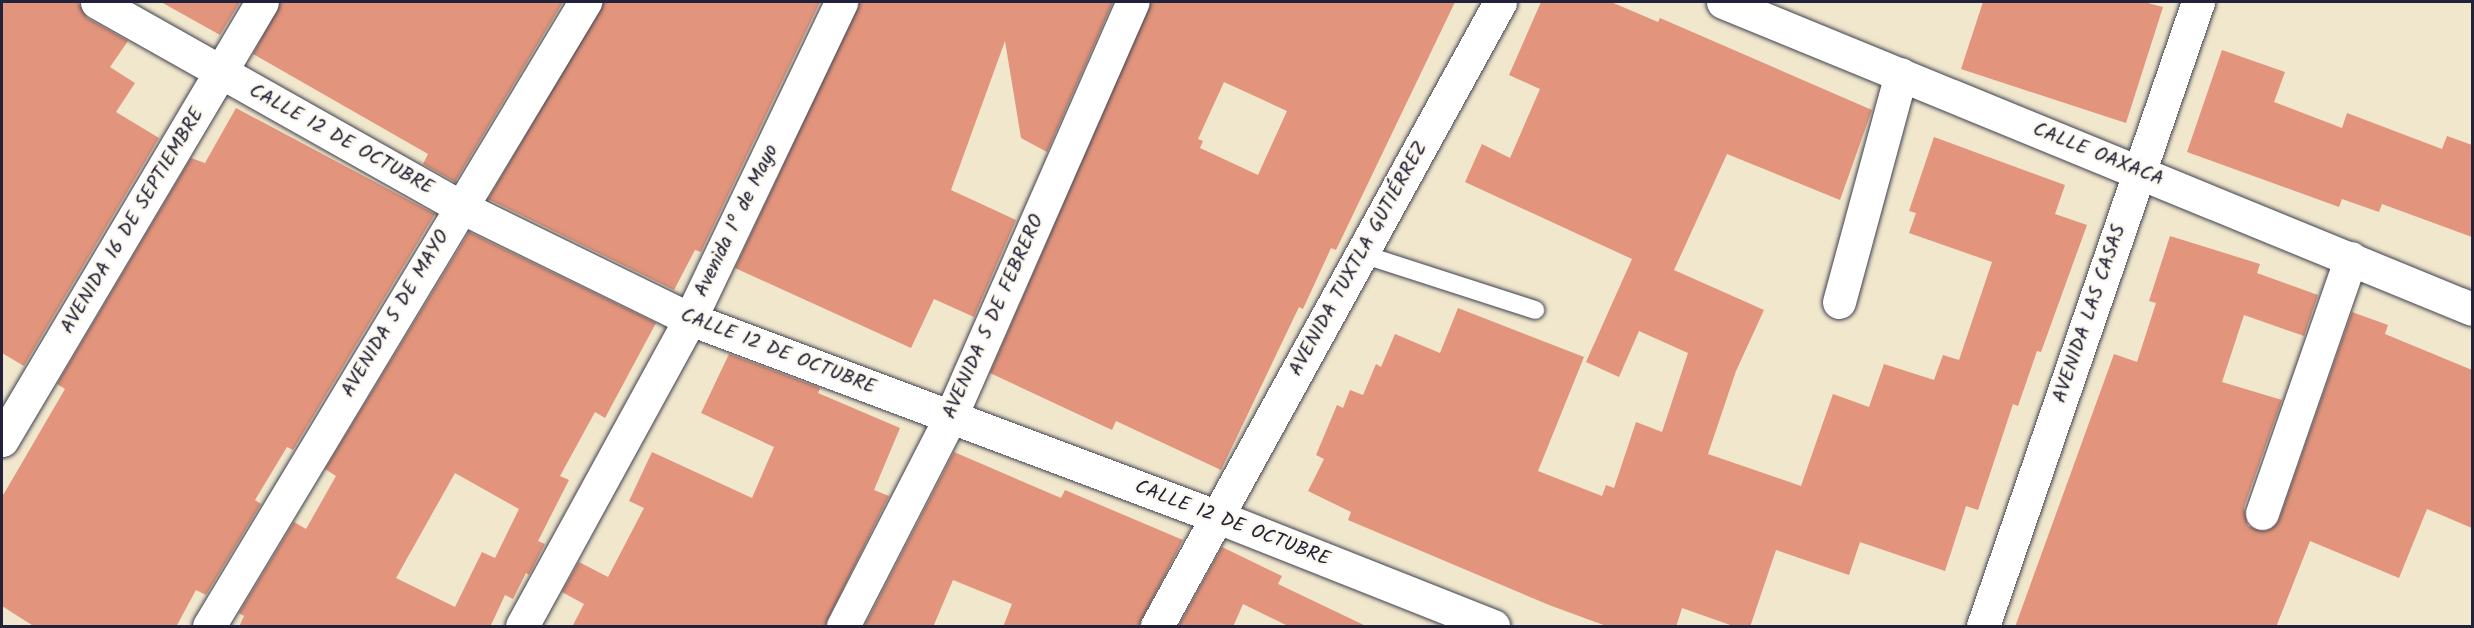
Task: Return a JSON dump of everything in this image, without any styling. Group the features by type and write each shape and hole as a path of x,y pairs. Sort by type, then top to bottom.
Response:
{"street":[{"name":"CALLE 12 DE OCTUBRE","path":"97,2 461,207 690,319 1218,517 1473,623"},
{"name":"AVENIDA 16 DE SEPTIEMBRE","path":"2,440 262,2"},
{"name":"AVENIDA 5 DE MAYO","path":"209,627 461,207 525,108 585,2"},
{"name":"Avenida 1º de Mayo","path":"522,627 690,319 841,2"},
{"name":"AVENIDA 5 DE FEBRERO","path":"843,627 950,418 1133,2"},
{"name":"AVENIDA TUXTLA GUTIÉRREZ","path":"1157,627 1500,2"},
{"name":"CALLE OAXACA","path":"1723,2 2472,309"},
{"name":"AVENIDA LAS CASAS","path":"1983,627 2199,2"},
{"path":"1839,302 1901,74"},
{"path":"2262,513 2351,258"}],"lane":[{"path":"1362,254 1535,310"}],"building":[{"path":"2,2 78,2 87,18 128,41 110,67 135,83 116,112 159,138 24,366 2,353"},
{"path":"161,2 240,2 220,35"},
{"path":"281,2 563,2 455,182 423,164 428,154 253,54"},
{"path":"604,2 820,2 701,252 695,250 674,290 488,199"},
{"path":"860,2 1113,2 1047,152 1021,138 1005,41 951,190 1016,220 974,317 934,299 911,348 735,268"},
{"path":"1151,2 1455,2 1336,250 1331,248 1303,309 1299,307 1221,470 1116,421 1112,430 990,373","holes":["1224,82 1287,111 1258,175 1200,148 1203,141 1198,139"]},
{"path":"1541,2 1611,2 1658,22 1660,18 1872,110 1840,200 1727,154 1674,270 1764,310 1736,371 1708,454 1801,486 1833,394 1869,407 1884,364 1934,380 1943,355 1959,360 1992,262 1909,233 1916,213 1909,211 1934,137 2065,185 2055,214 2087,225 2041,352 2037,351 2018,406 2013,404 1978,510 1966,506 1945,571 1860,542 1849,575 1776,550 1750,627 1736,627 1682,608 1676,627 1609,627 1549,605 1348,520 1351,512 1308,491 1324,459 1316,455 1337,405 1343,408 1350,390 1363,395 1376,364 1381,367 1395,334 1440,353 1458,308 1584,357 1538,471 1602,496 1606,485 1614,488 1636,422 1662,432 1688,353 1639,331 1619,377 1586,362 1632,259 1465,182 1482,144 1510,158 1540,89 1509,75"},
{"path":"1983,2 2144,2 2163,7 2126,123 1961,69"},
{"path":"2222,50 2285,72 2274,102 2342,128 2347,113 2442,149 2447,136 2472,145 2472,237 2382,204 2379,212 2342,199 2339,207 2187,152"},
{"path":"236,108 435,214 293,450 287,447 255,500 261,504 206,595 196,590 176,627 35,627 2,606 2,497 65,389 57,384 191,158 205,163"},
{"path":"469,232 656,323 605,418 595,412 560,476 569,480 538,541 545,544 529,575 526,573 513,599 505,595 491,625 494,627 239,627 244,616 239,613 294,522 306,529 336,476 325,469","holes":["455,473 519,509 495,558 482,552 455,607 396,578"]},
{"path":"2170,236 2260,264 2257,273 2318,295 2304,336 2244,315 2222,382 2282,400 2244,507 2248,526 2266,531 2279,520 2352,312 2388,325 2385,334 2472,370 2472,528 2427,509 2399,578 2310,541 2276,627 2015,627 2114,354 2137,362 2156,303 2149,301"},
{"path":"729,354 820,388 818,393 900,428 874,490 889,496 824,627 572,627 584,604 562,592 579,562 608,577 644,508 629,501 652,452 752,498 774,447 701,413"},
{"path":"954,452 1061,498 1065,490 1183,540 1138,627 1003,627 1012,604 953,580 933,627 864,627"},
{"path":"1222,547 1282,576 1278,584 1368,627 1290,627 1243,604 1233,627 1178,627"}]}
